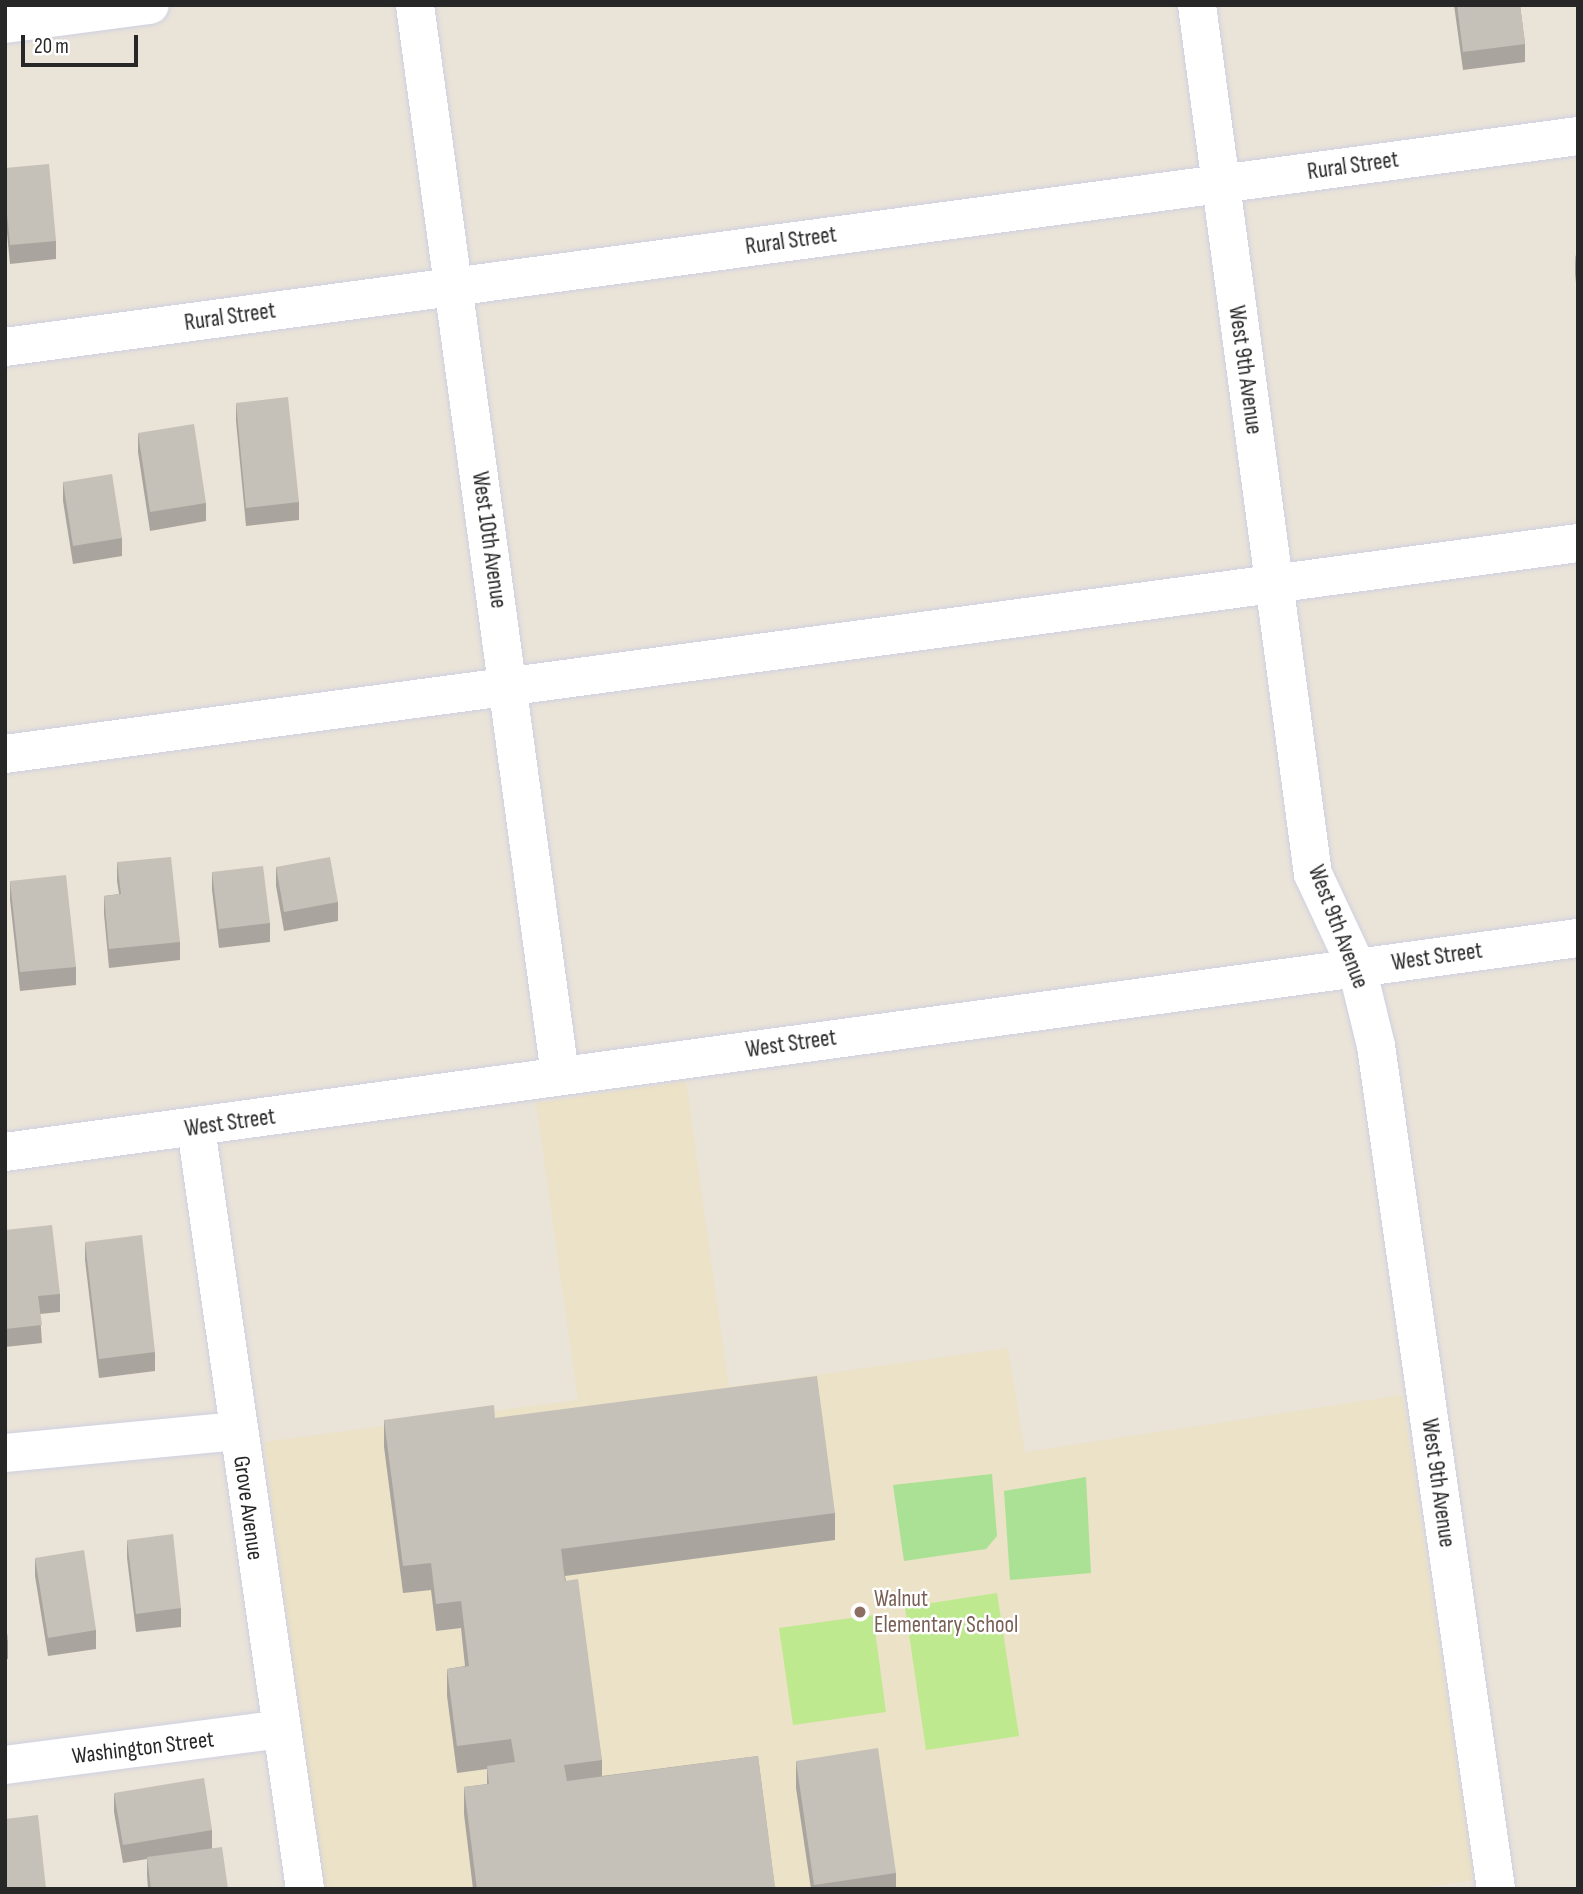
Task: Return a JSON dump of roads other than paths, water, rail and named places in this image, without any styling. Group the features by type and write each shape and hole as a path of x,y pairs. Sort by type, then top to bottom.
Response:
{"street":[{"path":"5,23 150,5"},
{"name":"West 10th Avenue","path":"415,5 560,1075"},
{"name":"West 9th Avenue","path":"1197,5 1313,874 1357,968 1376,1046 1496,1889"},
{"name":"Rural Street","path":"5,347 1578,136"},
{"path":"5,754 1578,543"},
{"name":"West Street","path":"5,1152 1578,938"},
{"name":"Grove Avenue","path":"195,1128 304,1889"},
{"path":"5,1453 237,1431"},
{"name":"Washington Street","path":"5,1765 281,1729"}],"place":[{"name":"Walnut Elementary School","path":"860,1612"}]}
